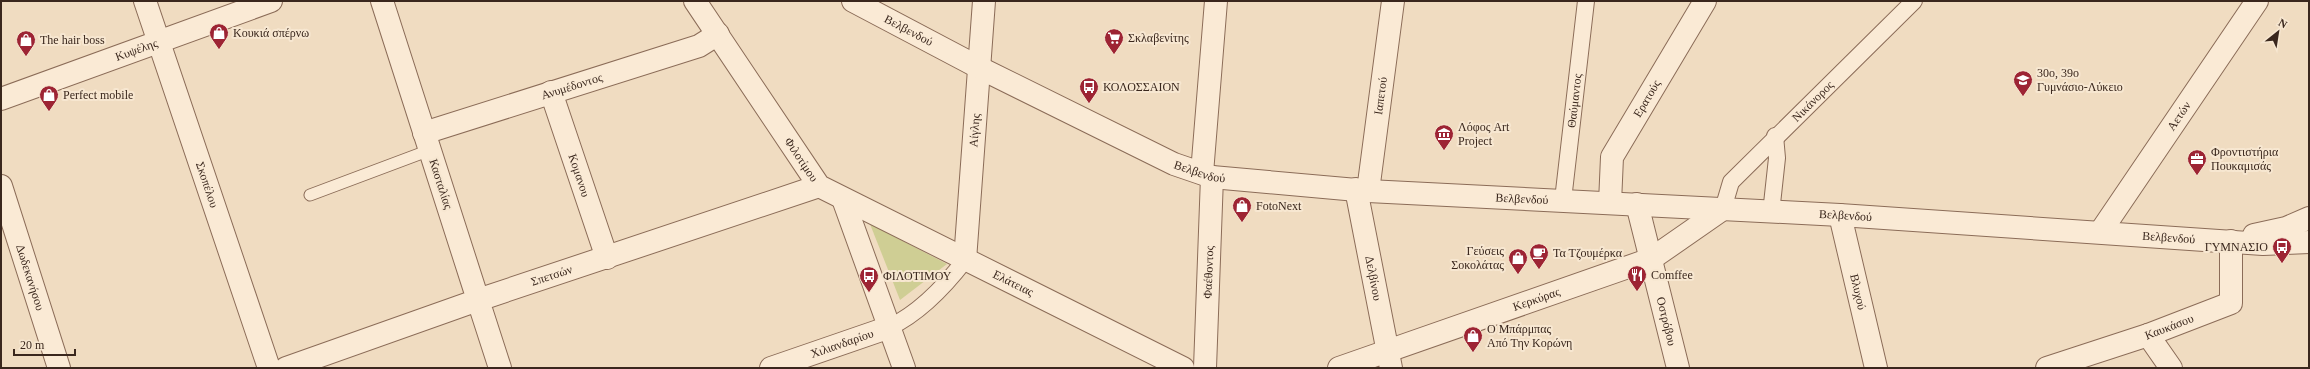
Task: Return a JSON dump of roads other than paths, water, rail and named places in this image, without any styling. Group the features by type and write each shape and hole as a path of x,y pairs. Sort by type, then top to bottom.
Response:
{"street":[{"name":"Σκοπέλου","path":"145,1 269,368"},
{"name":"Κυψέλης","path":"1,98 271,1"},
{"name":"Κασταλίας","path":"382,1 500,368"},
{"name":"Φιλοτίμου","path":"695,1 819,186 844,199"},
{"name":"Βελβενδού","path":"853,1 980,68 1174,164 1207,175 1362,190 1637,204 1772,213 1840,215 2231,241"},
{"name":"Αίγλης","path":"965,260 984,1"},
{"name":"Φαέθοντος","path":"1205,368 1207,175 1216,1"},
{"name":"Ιαπετού","path":"1362,190 1393,1"},
{"name":"Θαύμαντος","path":"1563,200 1586,1"},
{"name":"Ερατούς","path":"1610,203 1612,157 1705,1"},
{"name":"Νικάνορος","path":"1723,209 1731,182 1775,136 1914,1"},
{"name":"Αετών","path":"2101,232 2257,1"},
{"name":"Ανυμέδοντος","path":"427,141 551,92 699,46 718,34"},
{"name":"Κομανου","path":"551,92 607,258"},
{"path":"1772,213 1777,158 1775,136"},
{"name":"Δωδεκανήσου","path":"1,186 59,368"},
{"name":"Σπετσών","path":"286,368 478,300 819,186"},
{"name":"Δελβίνου","path":"1362,190 1389,360"},
{"path":"844,199 904,368"},
{"name":"Ελάτειας","path":"844,199 1183,368"},
{"name":"Οστρόβου","path":"1637,204 1678,368"},
{"name":"Κερκύρας","path":"1339,368 1389,360 1651,259 1723,209"},
{"name":"Βλυχού","path":"1840,215 1876,368"},
{"path":"2231,241 2286,228 2309,218"},
{"path":"2231,241 2264,244 2309,242"},
{"name":"Καυκάσου","path":"2047,368 2148,335 2231,303 2231,241"},
{"path":"890,327 907,319 956,272 965,260"},
{"name":"Χιλιανδαρίου","path":"771,368 890,327"},
{"path":"2148,335 2171,368"}],"lane":[{"path":"310,194 427,141"}],"place":[{"name":"Κουκιά σπέρνω","path":"219,50"},
{"name":"Σκλαβενίτης","path":"1114,55"},
{"name":"The hair boss","path":"26,57"},
{"name":"30ο, 39ο Γυμνάσιο-Λύκειο","path":"2023,97"},
{"name":"ΚΟΛΟΣΣΑΙΟΝ","path":"1089,104"},
{"name":"Perfect mobile","path":"49,112"},
{"name":"Λόφος Art Project","path":"1444,151"},
{"name":"Φροντιστήρια Πουκαμισάς","path":"2197,176"},
{"name":"FotoNext","path":"1242,223"},
{"name":"ΓΥΜΝΑΣΙΟ","path":"2282,264"},
{"name":"Τα Τζουμέρκα","path":"1539,270"},
{"name":"Γεύσεις Σοκολάτας","path":"1518,275"},
{"name":"Comffee","path":"1637,292"},
{"name":"ΦΙΛΟΤΙΜΟΥ","path":"869,293"},
{"name":"Ο Μπάρμπας Από Την Κορώνη","path":"1473,353"}]}
